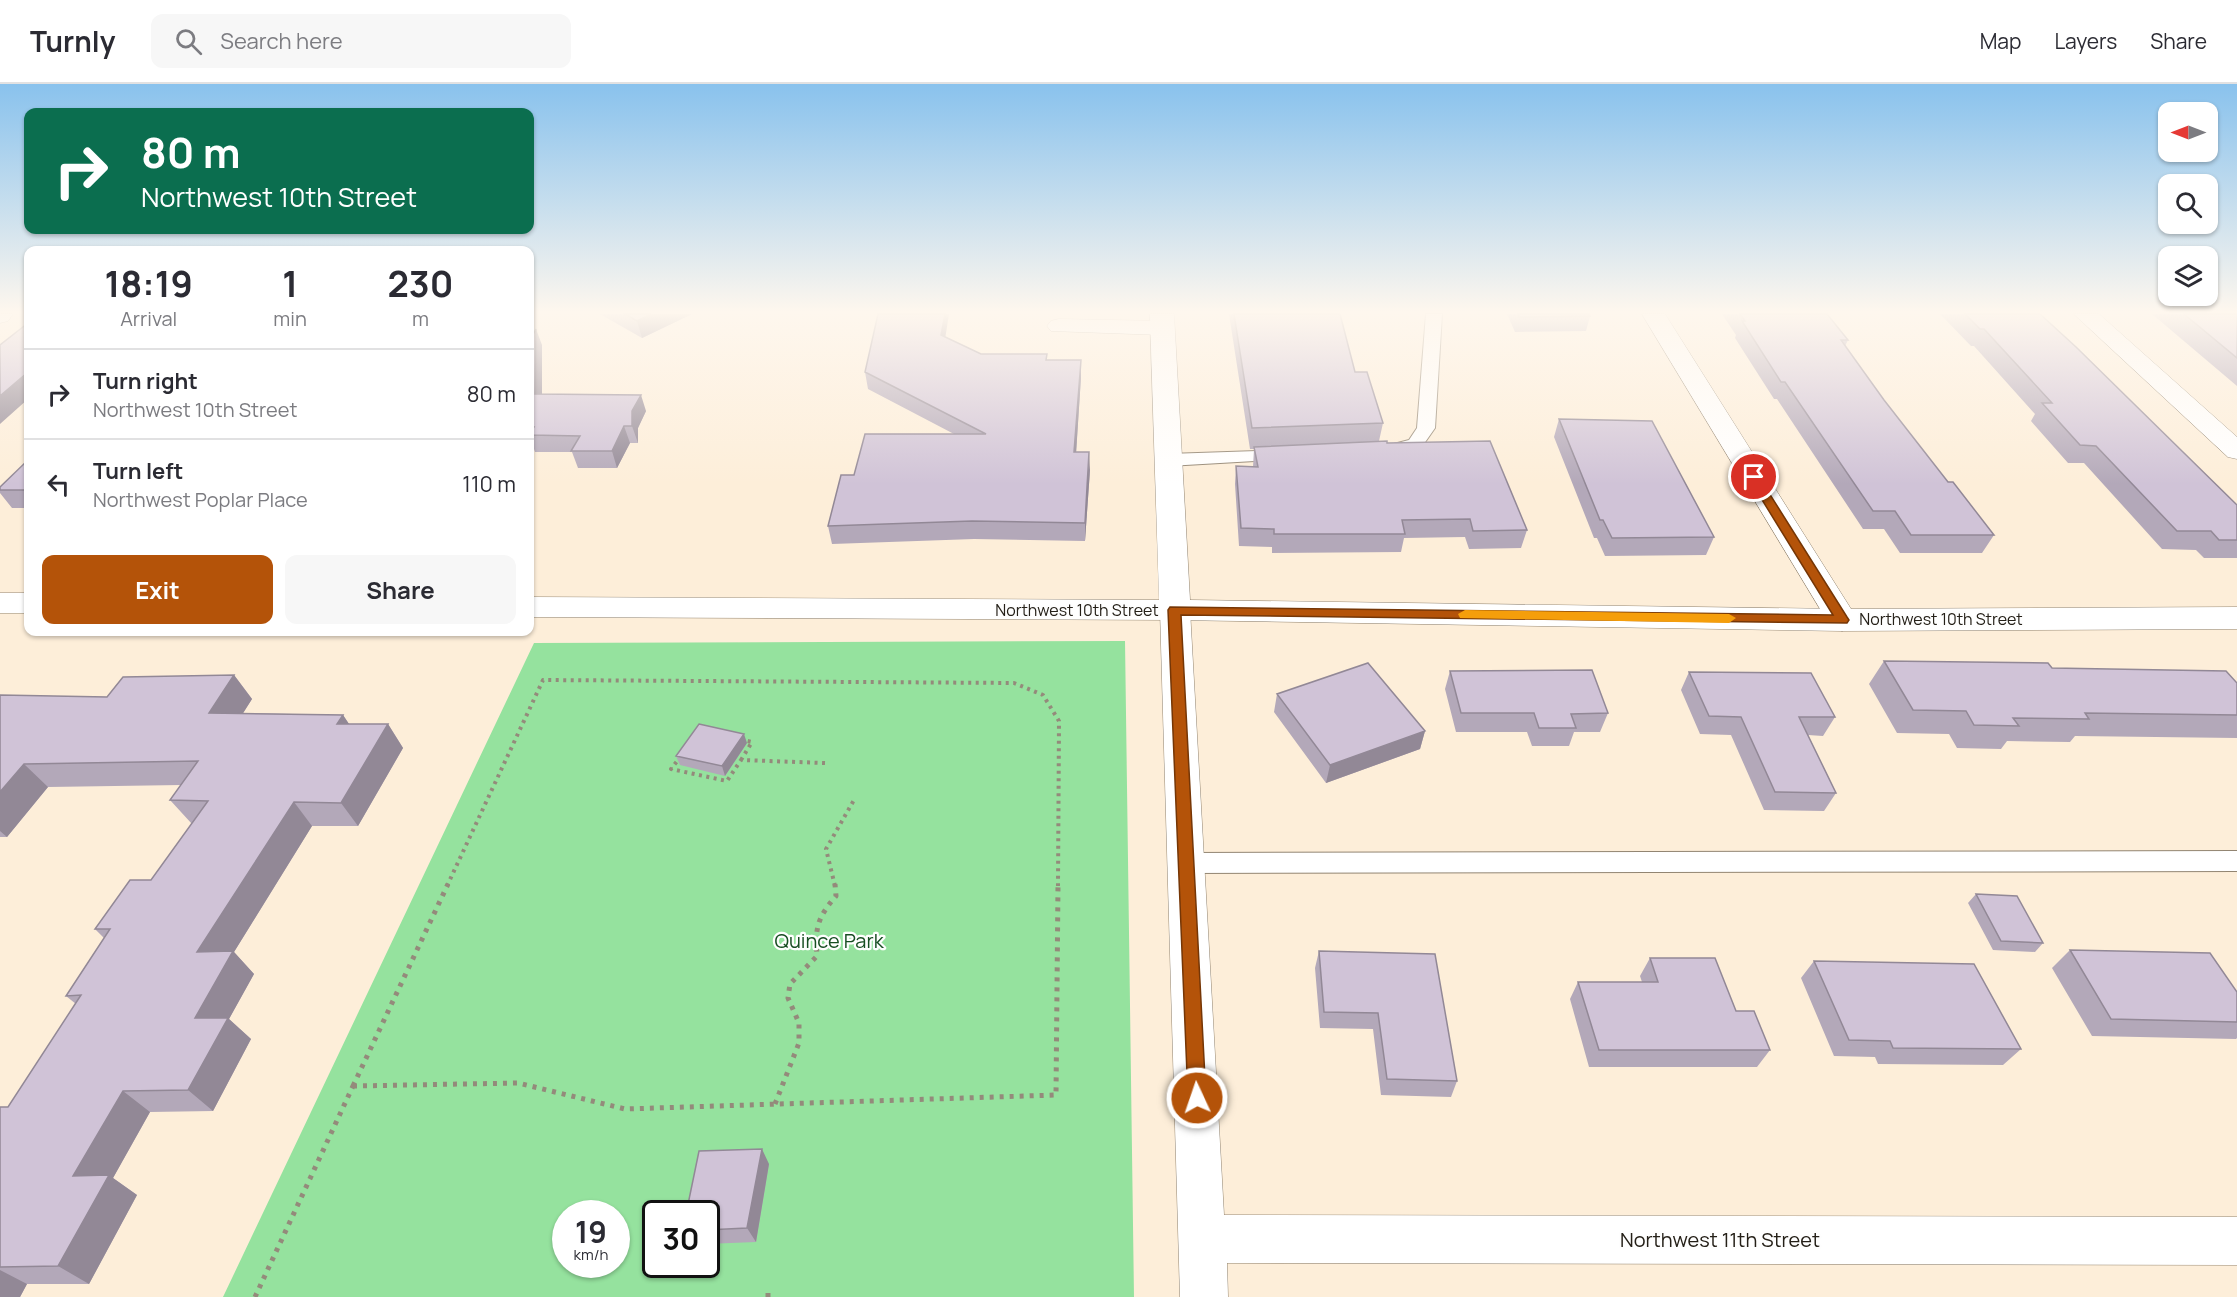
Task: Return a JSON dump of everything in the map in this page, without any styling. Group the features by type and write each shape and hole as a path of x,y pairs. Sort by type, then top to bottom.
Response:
{"street":[{"path":"1164,371 1204,1297"},
{"path":"1688,371 1842,620"},
{"path":"2148,371 2237,451"},
{"path":"0,603 24,603"},
{"name":"Northwest 10th Street","path":"534,607 1175,610 1842,620 2237,618"},
{"name":"Northwest 11th Street","path":"1203,1239 2237,1240"}],"lane":[{"path":"1375,452 1414,444 1426,428 1430,371"},
{"path":"1168,460 1306,454"},
{"path":"1186,863 2237,861"}],"path":[{"path":"255,1297 353,1086 543,680 1014,683 1043,695 1059,721 1056,1095 625,1109 518,1083 353,1086"},
{"path":"686,750 672,769 727,781 752,742 741,740"},
{"path":"741,760 825,763"},
{"path":"775,1104 799,1043 799,1023 788,998 790,984 817,956 815,932 819,914 836,896 836,878 826,849 854,800"}],"green space":[{"name":"Quince Park","path":"1125,641 1134,1297 223,1297 534,643"}],"building":[{"path":"0,371 24,371 24,375 0,396"},
{"path":"534,371 535,394 641,395 632,411 632,426 624,426 612,451 571,451 580,436 534,435"},
{"path":"1080,371 1074,452 1089,452 1085,523 972,521 828,526 841,475 854,475 865,434 986,434 865,372"},
{"path":"1243,371 1367,372 1383,423 1252,428"},
{"path":"1774,371 1863,371 1948,482 1953,482 1994,535 1911,535 1895,511 1873,511 1785,382 1781,382"},
{"path":"2022,371 2100,371 2237,505 2237,540 2219,540 2211,531 2177,531 2096,446 2080,445 2042,403 2052,403"},
{"path":"1559,419 1652,421 1714,537 1612,538 1603,520 1600,520"},
{"path":"1387,441 1387,443 1490,441 1527,530 1473,531 1470,519 1402,520 1405,534 1274,534 1274,529 1241,528 1236,466 1258,467 1254,447"},
{"path":"24,464 24,490 0,490 0,487"},
{"path":"1884,661 2048,663 2052,668 2226,671 2237,683 2237,715 2085,713 2089,719 2013,718 2019,726 1974,725 1966,711 1913,710"},
{"path":"1368,663 1425,731 1330,765 1277,694"},
{"path":"1592,670 1608,713 1571,714 1576,728 1539,728 1534,713 1461,713 1450,671"},
{"path":"1689,672 1811,673 1835,717 1799,717 1836,793 1775,792 1741,717 1709,716"},
{"path":"234,675 209,713 343,715 337,724 388,724 341,803 294,802 197,952 233,951 195,1018 228,1018 188,1090 123,1091 73,1176 109,1175 58,1266 0,1267 0,1107 8,1107 81,995 66,996 110,929 95,929 130,880 151,880 208,801 170,800 198,761 24,764 0,792 0,695 107,697 123,677"},
{"path":"699,724 744,734 722,766 676,756"},
{"path":"1976,894 2017,896 2043,943 2001,941"},
{"path":"2070,950 2210,953 2237,992 2237,1022 2111,1019"},
{"path":"1319,951 1435,954 1457,1081 1387,1079 1378,1013 1324,1012"},
{"path":"1650,958 1715,958 1736,1011 1754,1011 1770,1050 1599,1050 1578,982 1658,982"},
{"path":"1814,961 1974,964 2021,1049 1893,1048 1890,1041 1849,1040"},
{"path":"762,1149 747,1228 720,1229 720,1200 689,1200 699,1151"}],"slow traffic":[{"path":"1465,614 1729,618"}],"route":[{"path":"1197,1098 1175,610 1842,620 1754,477"}]}
